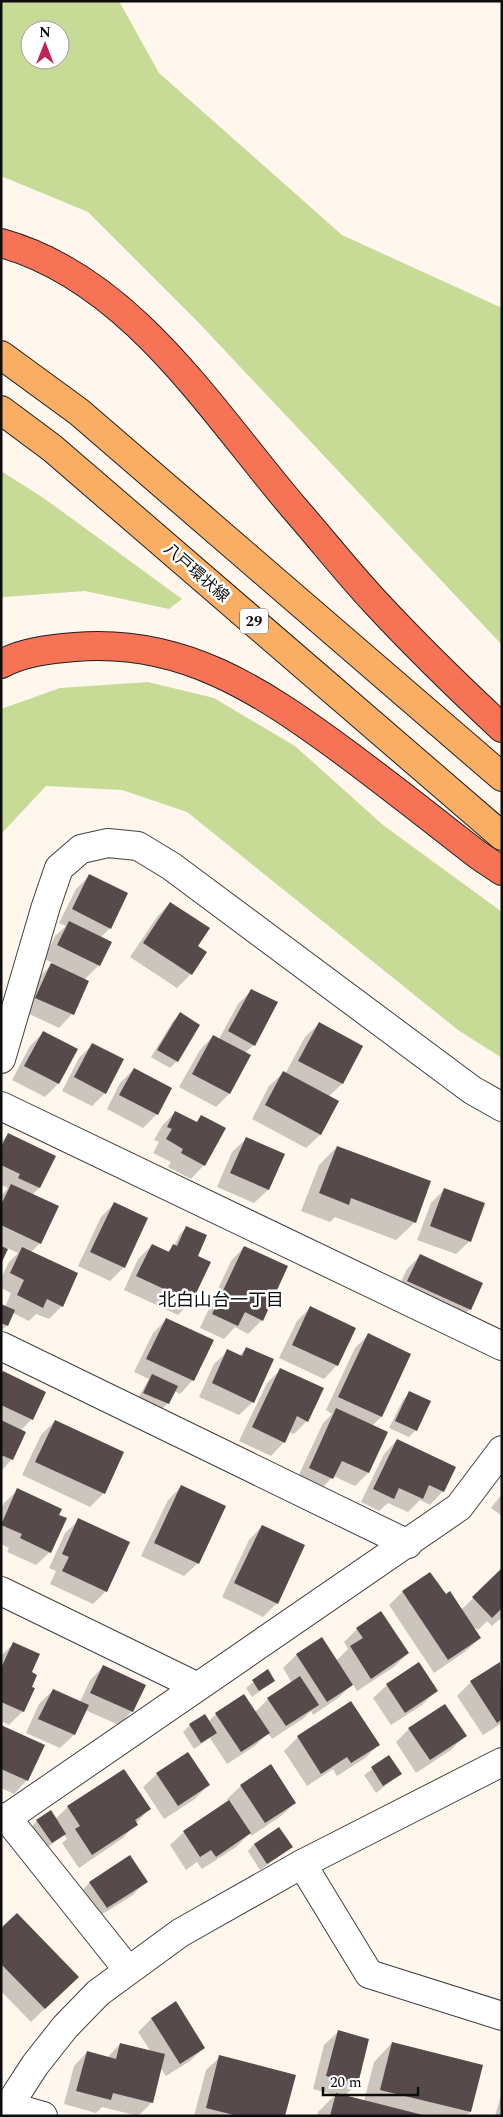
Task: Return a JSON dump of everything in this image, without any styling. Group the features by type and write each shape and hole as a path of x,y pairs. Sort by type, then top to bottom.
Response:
{"highway":[{"path":"1,243 23,249 59,265 96,289 122,311 181,370 271,480 376,603 502,728"},
{"path":"1,664 10,659 51,649 95,645 129,647 184,659 225,675 287,709 502,871"}],"main road":[{"path":"1,355 79,412 502,777"},
{"name":"八戸環状線","path":"1,410 60,454 502,836"}],"street":[{"path":"1,1059 59,868 81,849 108,843 138,846 171,866 472,1090 502,1107"},
{"path":"1,1106 502,1346"},
{"path":"1,1346 408,1544"},
{"path":"128,1970 4,1818 408,1544 459,1507 502,1450"},
{"path":"1,1591 196,1686"},
{"path":"43,2116 3,2108 65,2027 98,1993 180,1933 302,1864 502,1762"},
{"path":"302,1864 369,1974 502,2016"}],"green space":[{"path":"1,1 119,1 159,73 342,235 502,308 502,645 198,322 88,212 1,176"},
{"path":"1,471 45,499 182,599 169,609 85,591 4,597 1,600"},
{"path":"148,682 214,698 295,746 383,825 502,912 502,1058 458,1030 187,812 122,790 46,786 1,834 1,709 60,688"}],"building":[{"path":"89,874 128,893 111,929 72,909"},
{"path":"170,902 210,928 198,946 207,952 192,975 143,943"},
{"path":"69,921 112,942 100,966 57,945"},
{"path":"51,963 89,981 74,1015 35,998"},
{"path":"251,989 278,1002 255,1046 228,1031"},
{"path":"180,1012 200,1025 178,1062 157,1050"},
{"path":"319,1022 363,1046 343,1084 298,1061"},
{"path":"43,1031 78,1049 59,1084 24,1066"},
{"path":"213,1035 251,1055 230,1094 192,1074"},
{"path":"92,1043 124,1059 106,1094 74,1077"},
{"path":"134,1068 172,1088 158,1115 119,1095"},
{"path":"283,1071 339,1101 321,1135 265,1105"},
{"path":"175,1111 197,1122 201,1115 226,1128 205,1166 181,1153 183,1149 166,1139 172,1129 167,1127"},
{"path":"8,1133 56,1156 40,1188 18,1178 20,1174 1,1165 1,1147"},
{"path":"246,1137 285,1154 269,1190 230,1173"},
{"path":"337,1146 431,1181 416,1223 351,1198 349,1205 319,1193"},
{"path":"11,1184 59,1206 41,1244 1,1225 1,1205"},
{"path":"444,1188 485,1203 471,1242 430,1226"},
{"path":"114,1202 148,1218 125,1268 90,1252"},
{"path":"186,1226 207,1235 198,1256 211,1262 192,1302 136,1276 152,1244 169,1252 173,1244 177,1246"},
{"path":"1,1246 8,1249 1,1264"},
{"path":"244,1246 288,1266 263,1321 245,1312 238,1326 212,1314"},
{"path":"22,1247 78,1273 63,1307 47,1299 43,1308 17,1295 24,1280 10,1273"},
{"path":"420,1254 483,1283 471,1310 407,1281"},
{"path":"1,1304 15,1310 8,1326 1,1323"},
{"path":"310,1306 356,1328 338,1366 292,1345"},
{"path":"166,1318 214,1340 194,1381 146,1359"},
{"path":"368,1333 411,1354 382,1417 338,1397"},
{"path":"246,1347 274,1359 254,1403 212,1383 227,1349 242,1356"},
{"path":"280,1368 324,1388 308,1422 297,1416 285,1443 252,1427"},
{"path":"3,1371 46,1392 33,1420 1,1405 1,1375"},
{"path":"152,1374 178,1386 169,1404 143,1393"},
{"path":"409,1391 431,1401 417,1431 395,1421"},
{"path":"336,1408 388,1432 369,1473 342,1461 333,1479 309,1468"},
{"path":"1,1420 26,1432 13,1460 1,1455"},
{"path":"55,1420 124,1452 105,1494 35,1462"},
{"path":"397,1439 456,1467 444,1492 429,1485 423,1499 399,1488 394,1499 373,1489"},
{"path":"181,1485 226,1506 199,1564 154,1543"},
{"path":"17,1488 62,1509 59,1515 67,1518 51,1553 20,1538 22,1534 1,1525"},
{"path":"78,1518 130,1542 107,1592 62,1571 69,1557 62,1554"},
{"path":"262,1525 305,1545 278,1604 234,1583"},
{"path":"502,1568 502,1608 492,1618 472,1597"},
{"path":"430,1572 446,1594 450,1591 481,1638 448,1660 402,1591"},
{"path":"381,1611 409,1653 371,1679 350,1646 363,1638 356,1628"},
{"path":"322,1637 353,1685 327,1702 296,1654"},
{"path":"13,1642 40,1654 32,1672 37,1675 32,1687 35,1688 24,1712 1,1702 1,1668"},
{"path":"419,1662 438,1691 405,1713 386,1684"},
{"path":"500,1662 502,1719 497,1723 470,1681"},
{"path":"103,1665 146,1685 133,1712 90,1693"},
{"path":"268,1669 275,1681 259,1691 252,1680"},
{"path":"300,1676 319,1705 286,1726 267,1698"},
{"path":"53,1689 89,1705 75,1735 38,1719"},
{"path":"244,1694 270,1733 241,1752 215,1713"},
{"path":"351,1701 380,1745 351,1763 347,1757 321,1774 297,1736"},
{"path":"445,1704 467,1736 430,1760 408,1728"},
{"path":"205,1714 217,1733 201,1743 189,1724"},
{"path":"1,1725 45,1745 28,1781 1,1769"},
{"path":"188,1752 210,1785 178,1806 156,1773"},
{"path":"389,1755 402,1774 383,1786 371,1767"},
{"path":"271,1764 296,1803 265,1823 240,1785"},
{"path":"124,1769 151,1809 135,1820 138,1825 92,1855 75,1829 80,1826 67,1806"},
{"path":"229,1800 251,1833 216,1857 211,1850 200,1857 183,1831"},
{"path":"51,1810 66,1834 52,1843 36,1820"},
{"path":"279,1827 293,1847 267,1864 254,1844"},
{"path":"130,1855 148,1882 107,1908 89,1882"},
{"path":"17,1913 79,1977 45,2009 1,1964 1,1928"},
{"path":"176,2001 205,2048 180,2064 151,2018"},
{"path":"338,2030 369,2039 358,2084 326,2076"},
{"path":"392,2042 483,2065 471,2112 380,2090"},
{"path":"120,2043 165,2054 153,2103 113,2093 111,2100 76,2091 87,2051 116,2059"},
{"path":"219,2055 296,2075 285,2116 238,2116 206,2108"},
{"path":"336,2093 423,2115 423,2116 330,2116"}],"district":[{"name":"北白山台一丁目","path":"221,1300"}]}
